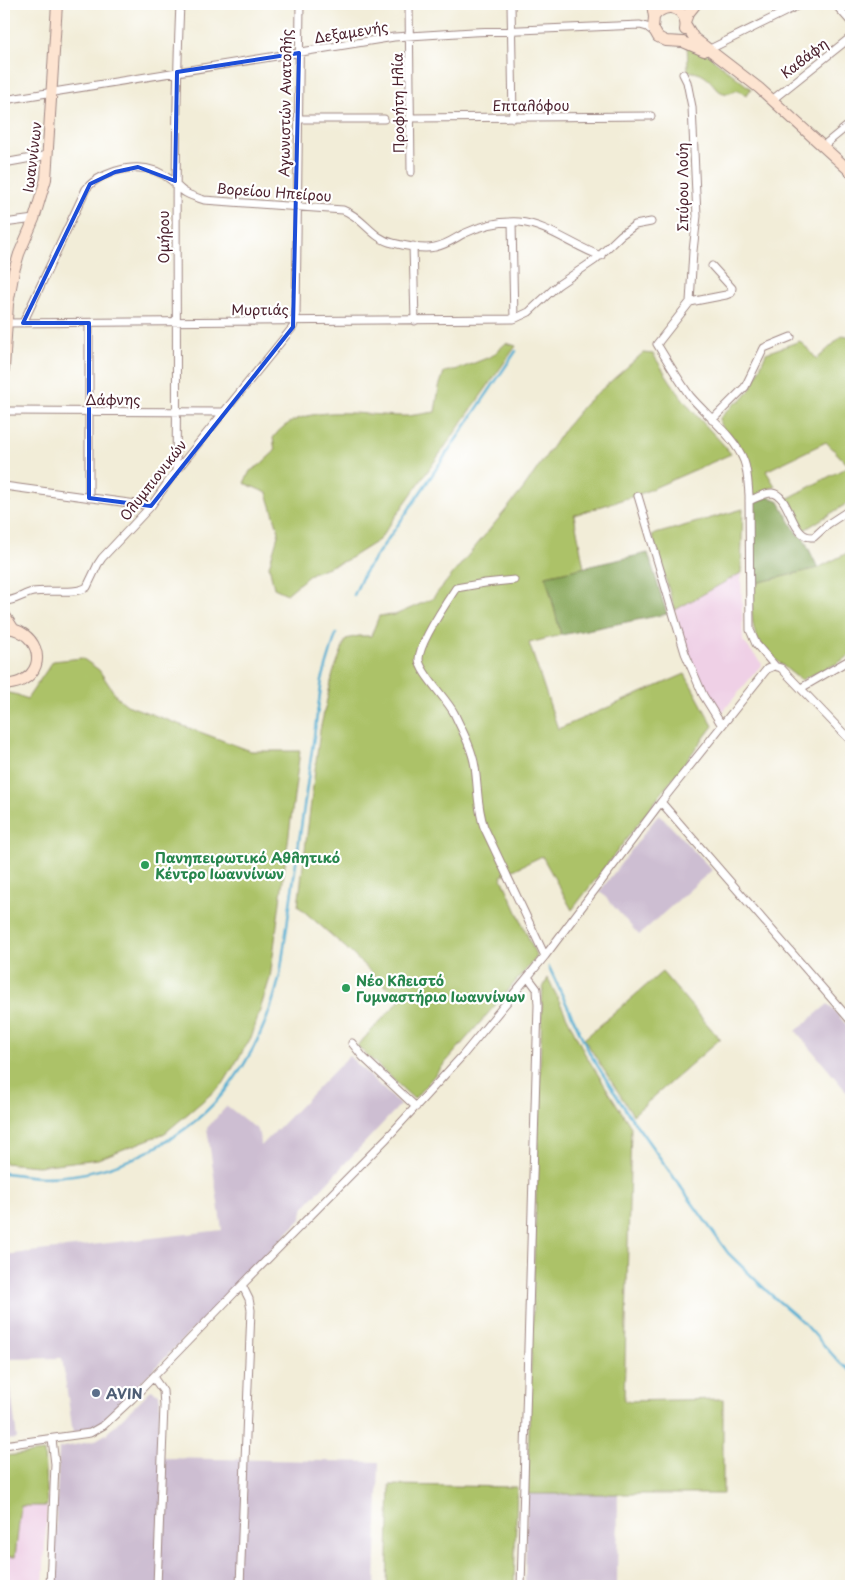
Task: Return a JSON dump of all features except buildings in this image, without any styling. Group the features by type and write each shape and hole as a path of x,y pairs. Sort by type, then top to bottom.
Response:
{"main road":[{"name":"Ιωαννίνων","path":"4,369 5,323 14,271 44,187 48,155 57,4"},
{"path":"652,4 654,17 652,28 654,33 663,40 683,42 712,53"},
{"path":"673,40 682,34 688,14 696,4"},
{"path":"654,17 662,9 670,6 682,14 690,34 712,53 744,75 851,172"},
{"path":"4,502 4,531"},
{"path":"4,614 8,628 22,631 30,638 35,646 36,656 35,665 30,674 14,684 4,684"}],"street":[{"name":"Ομήρου","path":"176,471 175,184 180,4"},
{"name":"Αγωνιστών Ανατολής","path":"295,322 300,4"},
{"name":"Προφήτη Ηλία","path":"409,4 411,172"},
{"path":"511,4 513,118"},
{"path":"712,53 801,4"},
{"path":"835,4 851,22"},
{"name":"Δεξαμενής","path":"4,98 409,36 640,25 647,27 654,33"},
{"name":"Καβάφη","path":"772,100 851,37"},
{"name":"Σπύρου Λούη","path":"683,74 687,82 692,107 697,216 690,302"},
{"name":"Επταλόφου","path":"411,118 651,116"},
{"path":"298,119 384,119"},
{"path":"823,146 851,123"},
{"path":"4,163 48,155"},
{"name":"Βορείου Ηπείρου","path":"23,324 81,198 90,184 110,173 127,168 138,167 160,173 189,195 204,200 334,209 348,212 384,241 413,246 436,247 474,229 512,222 538,227 582,249 601,256"},
{"path":"4,223 34,218"},
{"path":"512,222 514,319 529,312 558,285 601,256 621,235 635,225 651,222"},
{"path":"413,246 414,321"},
{"path":"712,266 732,288 732,291 726,295 690,302 658,344 678,379 736,447 744,461 748,477 749,501 750,630 756,644 775,666 781,668 851,740"},
{"name":"Μυρτιάς","path":"5,323 514,319"},
{"name":"Ολυμπιονικών","path":"4,601 18,600 32,592 85,588 90,582 98,564 150,506 222,412 290,331 295,322"},
{"path":"89,323 89,498"},
{"path":"712,420 745,387 764,348 791,337"},
{"name":"Δάφνης","path":"4,411 222,412"},
{"path":"4,486 150,506"},
{"path":"749,501 769,493 776,494 782,500 798,528 805,536 814,537 828,524 851,509"},
{"path":"638,496 680,640 703,695 721,724"},
{"path":"514,580 456,588 423,644 419,662 422,670 450,705 464,735 473,761 480,813 484,827 545,956"},
{"path":"801,688 851,659"},
{"path":"4,1445 84,1434 101,1427 132,1400 242,1284 416,1107 463,1055 545,956 721,724 765,671 775,666"},
{"path":"660,802 851,1021"},
{"path":"521,1586 538,1005 537,989 528,977"},
{"path":"352,1043 363,1057 416,1107"},
{"path":"240,1586 251,1310 249,1299 242,1284"},
{"path":"153,1377 162,1388 164,1401 156,1586"},
{"path":"50,1586 55,1464 52,1439"}],"highlighted area":[{"path":"299,53 293,327 151,506 89,498 89,323 23,323 90,184 115,172 138,167 175,181 177,72"}],"shaded area":[{"path":"741,573 743,641 762,664 720,715 703,690 684,645 675,610"},
{"path":"659,814 712,870 639,935 600,891"},
{"path":"828,1004 851,1030 851,1097 796,1031"},
{"path":"349,1056 400,1105 304,1207 301,1219 101,1423 73,1433 62,1358 7,1359 17,1439 4,1440 4,1255 222,1230 207,1128 227,1106 258,1130 261,1146"},
{"path":"151,1390 159,1394 160,1400 158,1458 379,1462 375,1586 53,1586 59,1448 94,1441 106,1434"},
{"path":"527,1494 618,1494 617,1586 525,1586"},
{"path":"21,1506 47,1506 43,1586 4,1586 4,1556 15,1556"}],"green space":[{"path":"687,38 751,89 746,96 738,90 731,93 722,92 702,75 688,71"},
{"path":"843,335 851,337 851,501 801,532 785,500 849,466 826,442 766,471 775,486 752,497 750,469 720,424 720,418 734,404 744,398 753,385 766,353 800,341 817,359"},
{"path":"506,343 516,346 379,540 347,560 312,573 287,594 274,588 269,566 279,532 267,493 244,483 250,471 260,465 275,451 273,438 285,426 299,418 317,414 355,413 408,416 435,412 439,387 444,372 459,369 492,356"},
{"path":"643,353 653,354 685,402 731,454 640,494 574,515 584,568 546,576 561,635 529,643 558,729 685,674 713,726 572,910 542,856 501,876 537,957 414,1099 357,1046 400,1000 345,947 298,906 320,730 333,673 346,639 371,636 379,616 395,615 432,599 524,488 565,428 585,404"},
{"path":"768,497 778,500 797,534 803,537 818,568 752,584 751,503"},
{"path":"743,509 741,573 675,610 652,535"},
{"path":"851,551 851,655 801,680 769,653 756,636 752,617 752,584 818,568"},
{"path":"648,553 667,614 561,635 546,576"},
{"name":"Πανηπειρωτικό Αθλητικό Κέντρο Ιωαννίνων","path":"82,658 99,670 117,697 127,705 251,751 300,751 270,978 252,1036 223,1084 165,1133 98,1159 38,1166 4,1163 4,692 27,699 53,661"},
{"path":"662,972 720,1039 633,1115 584,1039"},
{"path":"548,978 585,1054 631,1127 624,1401 723,1399 723,1494 527,1494 542,1003 543,988"},
{"path":"44,1452 47,1506 21,1506 15,1557 4,1556 4,1456"},
{"path":"390,1485 517,1487 514,1586 387,1586"}],"waterway":[{"path":"354,595 364,573 516,351"},
{"path":"4,1173 40,1177 72,1175 125,1162 174,1137 215,1102 241,1070 262,1031 280,975 322,680 336,634"},
{"path":"549,967 590,1054 625,1109 728,1253 768,1292 805,1324 840,1363 851,1371"}],"place":[{"name":"Πανηπειρωτικό Αθλητικό Κέντρο Ιωαννίνων","path":"145,865"},
{"name":"Νέο Κλειστό Γυμναστήριο Ιωαννίνων","path":"346,988"},
{"name":"AVIN","path":"96,1393"}]}
